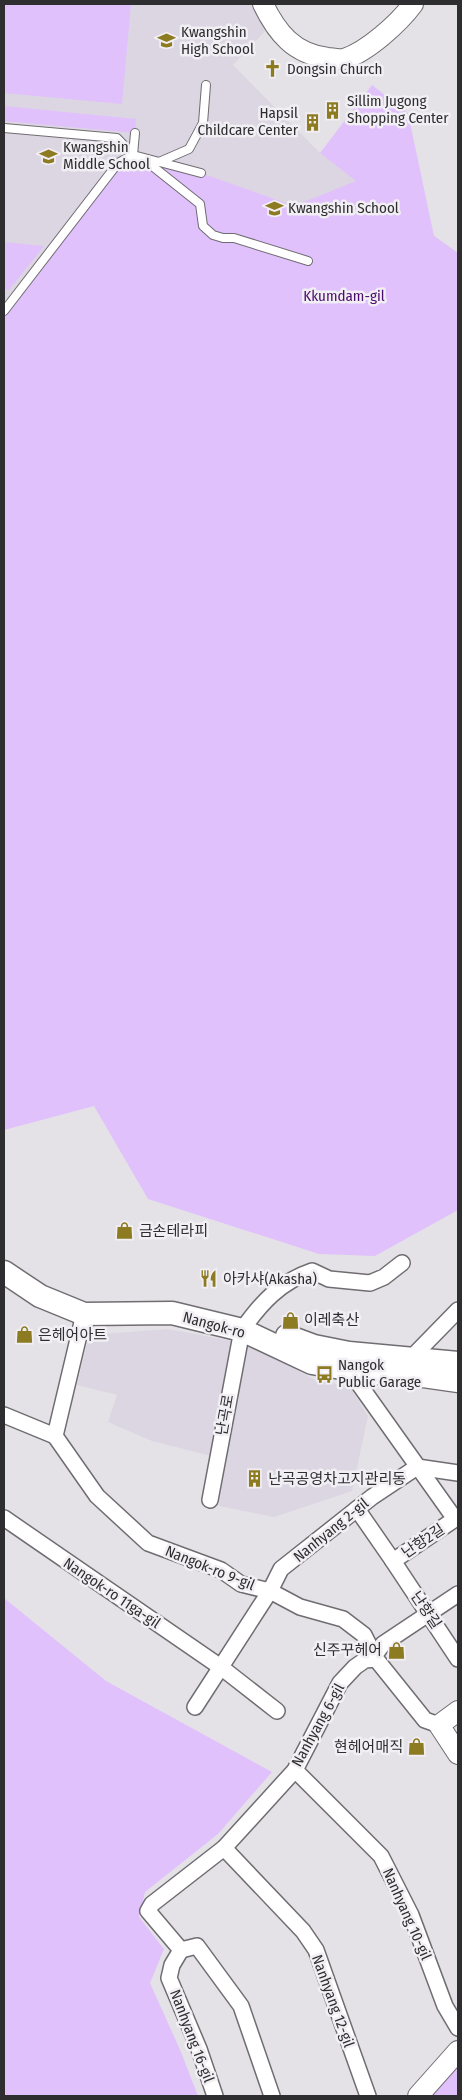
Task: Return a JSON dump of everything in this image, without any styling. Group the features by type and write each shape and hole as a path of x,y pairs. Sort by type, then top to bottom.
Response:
{"main road":[{"name":"Nangok-ro","path":"4,1256 44,1281 87,1300 176,1300 246,1325 314,1346 412,1366 458,1380"},
{"name":"Nangok-ro","path":"4,1272 40,1296 84,1314 172,1313 246,1325 312,1363 370,1373 412,1366 458,1363"}],"street":[{"path":"263,4 272,23 292,44 305,53 343,59 365,48 382,36 402,18 413,4"},
{"path":"246,1325 272,1293 302,1274 312,1271 329,1279 370,1282 384,1277 402,1262"},
{"path":"412,1366 417,1352 458,1310"},
{"path":"4,1415 55,1436 84,1314"},
{"name":"난곡로","path":"210,1500 246,1325"},
{"path":"349,1370 417,1467 458,1473"},
{"name":"Nangok-ro 9-gil","path":"55,1436 97,1496 148,1543 221,1570 241,1584 270,1591 300,1607 343,1619 364,1635 375,1658"},
{"name":"Nanhyang 2-gil","path":"270,1591 281,1569 357,1509 417,1467"},
{"name":"난향2길","path":"357,1509 394,1561 455,1519 417,1467"},
{"name":"Nangok-ro 11ga-gil","path":"4,1518 222,1668 277,1711"},
{"name":"난향길","path":"394,1561 430,1613 458,1659"},
{"name":"Nangok-ro 9-gil","path":"222,1668 270,1591"},
{"path":"458,1594 383,1644 375,1658 425,1720 439,1725 458,1754"},
{"name":"Nanhyang 6-gil","path":"181,1950 148,1911 152,1904 224,1848 295,1770 340,1683 355,1667 365,1660 375,1658"},
{"path":"196,1707 222,1668"},
{"path":"439,1725 458,1711"},
{"name":"Nanhyang 10-gil","path":"295,1770 381,1856 411,1915 445,2006 458,2028"},
{"name":"Nanhyang 12-gil","path":"224,1848 303,1931 316,1950 368,2096"},
{"path":"181,1950 197,1946 241,2006 272,2096"},
{"name":"Nanhyang 16-gil","path":"181,1950 172,1965 169,1978 215,2096"},
{"path":"418,2096 458,2051"}],"lane":[{"path":"159,162 189,149 203,123 206,85"},
{"path":"4,128 117,138 133,156"},
{"path":"133,156 135,133"},
{"path":"4,311 118,163 133,156 201,173"},
{"path":"143,158 200,204 202,222 210,233 220,238 234,238 308,262"}],"shaded area":[{"name":"Kwangshin School","path":"4,4 263,4 273,23 233,65 320,153 458,253 4,311"},
{"path":"168,1329 232,1341 211,1456 152,1441 108,1422 117,1395 77,1385 89,1335"},
{"path":"246,1341 313,1379 350,1387 368,1416 352,1491 274,1517 219,1506"}],"green space":[{"path":"4,4 131,4 122,104 4,93"},
{"name":"Kkumdam-gil","path":"372,85 408,113 434,236 458,253 458,1210 375,1256 319,1254 148,1199 94,1106 4,1130 4,311 118,163 133,155 201,173 294,206 356,181 320,153"},
{"path":"4,106 136,119 135,133 4,121"},
{"path":"4,242 44,246 9,290 4,289"},
{"path":"4,1598 106,1681 272,1772 218,1834 145,1892 139,1917 164,1949 150,1983 181,2052 198,2096 4,2096"},
{"path":"458,2059 458,2096 427,2096"}],"place":[{"name":"Kwangshin High School","path":"167,41"},
{"name":"Dongsin Church","path":"273,69"},
{"name":"Sillim Jugong Shopping Center","path":"333,110"},
{"name":"Hapsil Childcare Center","path":"312,122"},
{"name":"Kwangshin Middle School","path":"49,156"},
{"name":"Kwangshin School","path":"274,208"},
{"name":"금손테라피","path":"125,1231"},
{"name":"아카샤(Akasha)","path":"209,1279"},
{"name":"이레축산","path":"290,1320"},
{"name":"은헤어아트","path":"24,1335"},
{"name":"Nangok Public Garage","path":"324,1374"},
{"name":"난곡공영차고지관리동","path":"254,1479"},
{"name":"신주꾸헤어","path":"396,1650"},
{"name":"현헤어매직","path":"417,1747"}]}
